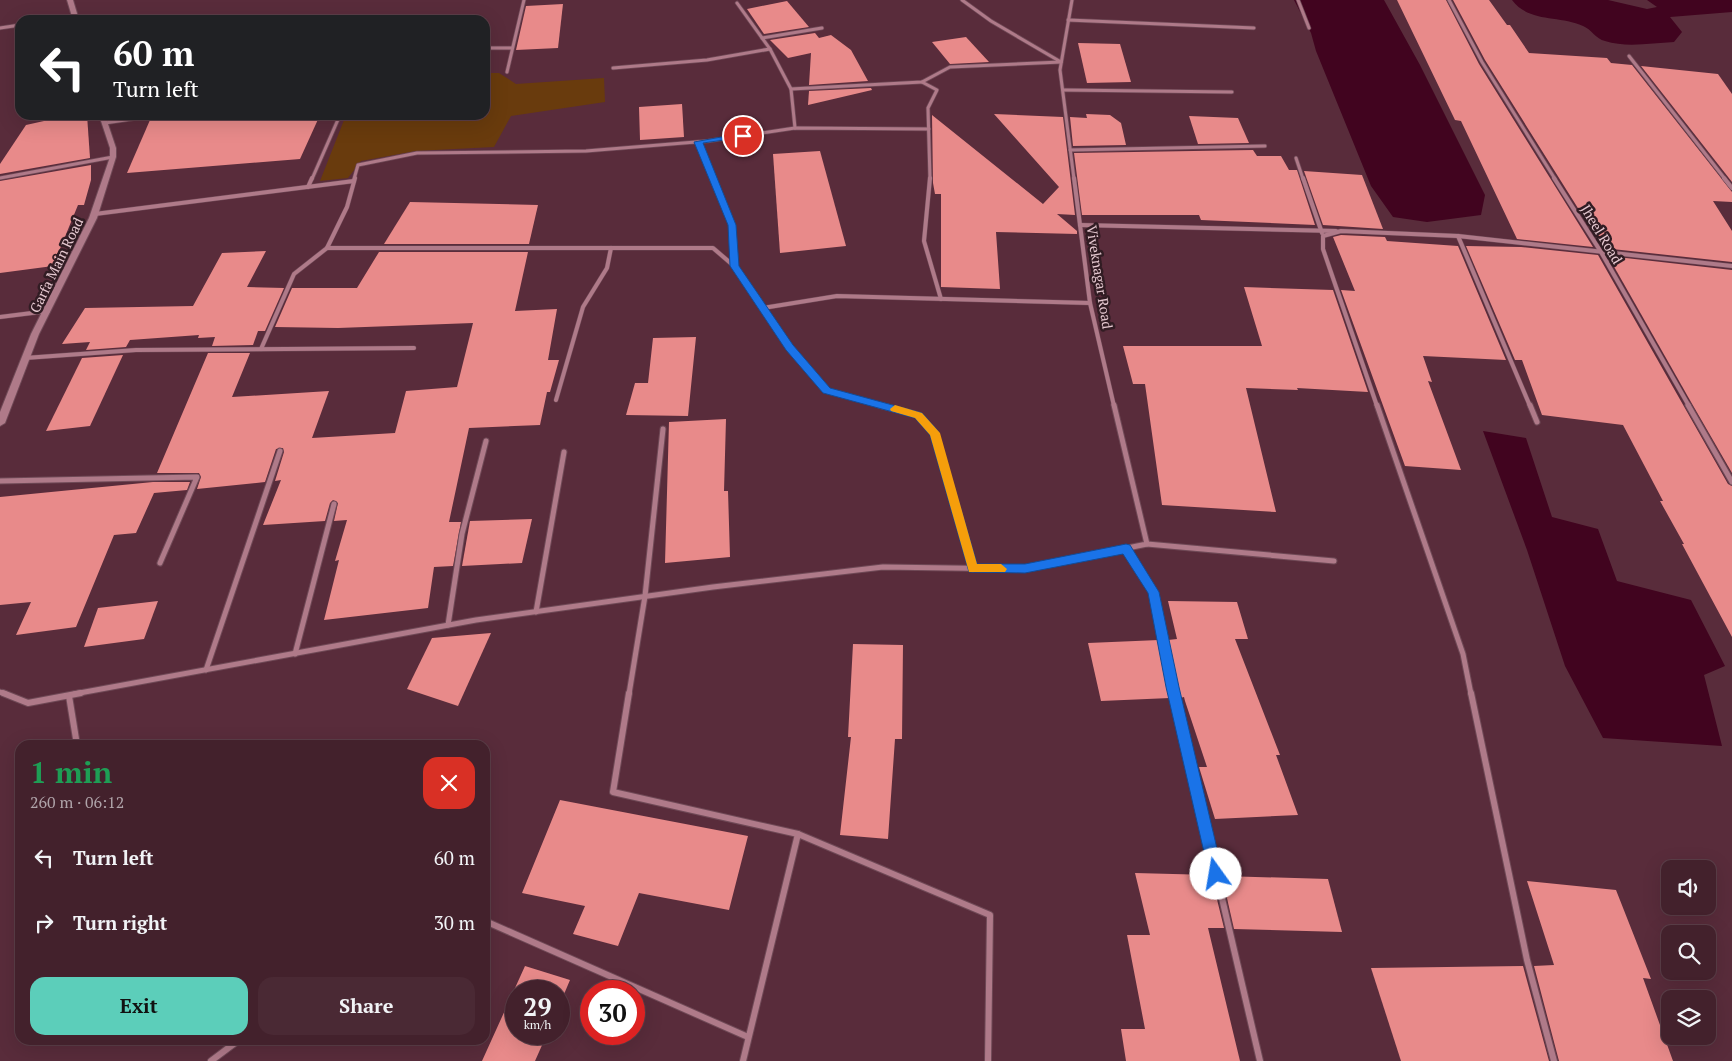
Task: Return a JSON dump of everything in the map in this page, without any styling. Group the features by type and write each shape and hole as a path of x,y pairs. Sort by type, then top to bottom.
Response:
{"main road":[{"path":"70,0 75,15"},
{"name":"Garfa Main Road","path":"0,423 35,334 95,214 113,157 113,148 104,120"}],"street":[{"path":"507,72 524,0"},
{"path":"962,0 991,21 1061,62"},
{"name":"Viveknagar Road","path":"1072,0 1061,62 1070,150 1090,303 1147,544"},
{"path":"1298,0 1309,28"},
{"name":"Jheel Road","path":"1449,0 1482,62 1601,252 1732,482"},
{"path":"737,2 770,49 791,89 796,128"},
{"path":"1068,20 1254,28"},
{"path":"0,28 15,26"},
{"path":"762,38 822,28"},
{"path":"490,48 512,48"},
{"path":"613,68 706,60 770,49"},
{"path":"1629,56 1732,188"},
{"path":"791,89 922,82 950,67 1061,62"},
{"path":"922,82 937,90 928,108 930,180 924,241 941,299"},
{"path":"1063,90 1232,92"},
{"path":"308,187 338,120"},
{"path":"261,348 294,274 327,248 347,207 358,165 417,153 586,151 698,142 796,128 928,129"},
{"path":"698,142 732,225 734,266"},
{"path":"1070,150 1265,146"},
{"path":"0,178 113,157"},
{"path":"1296,158 1322,233 1323,250 1463,654 1527,960 1554,1061"},
{"path":"95,214 354,181"},
{"path":"1080,225 1322,233 1341,231 1458,236 1732,266"},
{"path":"1458,236 1537,422"},
{"path":"327,248 713,248 734,266 789,348 826,390 918,415 934,433 973,569"},
{"path":"556,400 583,307 607,268 611,248"},
{"path":"763,308 838,296 1090,303"},
{"path":"0,318 48,311"},
{"path":"25,358 136,350 414,348"},
{"path":"664,429 645,596 613,792 798,834 990,915 988,1061"},
{"path":"448,626 462,534 486,441"},
{"path":"206,670 280,452"},
{"path":"536,612 564,452"},
{"path":"0,481 197,477 160,562"},
{"path":"295,654 334,504"},
{"path":"0,692 28,704 448,626 645,596 883,567 1025,568 1147,544 1334,561"},
{"path":"1126,548 1153,592 1173,687 1260,1061"},
{"path":"69,696 76,740"},
{"path":"743,1061 798,834"},
{"path":"490,923 748,1037"},
{"path":"210,1061 232,1045"}],"shaded area":[{"path":"1294,0 1384,0 1420,65 1485,195 1481,215 1427,222 1393,217 1371,186 1316,51 1311,33"},
{"path":"1512,0 1608,0 1647,9 1657,7 1647,0 1732,0 1732,12 1670,17 1682,32 1674,42 1622,44 1602,40 1586,27 1527,12"},
{"path":"490,73 499,73 516,84 604,78 605,102 511,116 494,147 416,151 361,161 348,178 320,181 344,120 490,120"},
{"path":"1483,431 1526,438 1552,517 1598,529 1617,581 1691,600 1725,666 1704,675 1722,746 1603,738 1565,666 1527,550"}],"building":[{"path":"1397,0 1446,0 1479,64 1593,247 1517,239 1461,121 1455,120"},
{"path":"1453,0 1489,0 1507,25 1510,25 1529,53 1607,58 1611,63 1632,65 1732,192 1732,202 1713,201 1732,231 1732,262 1603,248 1485,60"},
{"path":"787,1 809,27 764,34 747,9"},
{"path":"563,4 558,48 516,50 526,6"},
{"path":"815,33 819,38 831,35 851,50 868,81 809,85 811,53 788,58 770,40"},
{"path":"966,37 989,62 950,64 932,42"},
{"path":"1078,43 1120,44 1131,82 1087,83"},
{"path":"1641,66 1718,74 1732,94 1732,182"},
{"path":"871,88 872,90 808,105 809,91"},
{"path":"682,104 684,137 640,140 639,107"},
{"path":"994,114 1063,117 1075,215 1057,214 1077,231 1077,234 996,232 1000,289 941,287 941,194 935,194 933,183 932,115 1043,204 1059,187"},
{"path":"1086,114 1110,115 1121,123 1126,145 1073,146 1070,117 1087,118"},
{"path":"1189,116 1238,118 1249,143 1198,144"},
{"path":"48,120 87,120 90,158 0,174 0,164 26,125"},
{"path":"150,120 318,120 300,159 127,173"},
{"path":"1253,150 1257,156 1281,156 1289,170 1297,170 1315,225 1201,220 1199,215 1082,215 1074,153"},
{"path":"820,151 846,246 780,253 773,154"},
{"path":"91,165 91,180 84,205 78,205 53,266 0,273 0,181"},
{"path":"1304,171 1362,175 1383,229 1323,225"},
{"path":"410,202 538,205 529,244 384,244"},
{"path":"1341,235 1385,237 1387,241 1458,246 1506,360 1423,356 1432,382 1428,381 1461,470 1405,466 1341,290 1355,291 1333,237"},
{"path":"1466,246 1521,247 1598,255 1728,484 1732,486 1732,637 1682,544 1684,544 1660,501 1663,501 1623,425 1542,415 1522,360 1515,360"},
{"path":"266,251 247,287 284,288 265,331 258,331 253,345 212,346 215,337 198,338 199,335 130,340 126,347 86,350 90,342 62,344 85,308 193,306 222,253"},
{"path":"379,252 528,252 515,311 557,309 548,360 559,360 550,392 547,392 540,425 469,428 449,522 461,522 453,566 434,567 428,608 324,620 339,560 335,561 347,520 334,521 338,503 333,500 330,503 325,521 263,525 281,480 275,481 284,452 283,448 276,449 265,482 197,489 201,477 199,473 157,473 208,353 250,353 232,397 329,391 312,438 395,433 406,391 457,387 473,323 338,328 275,327 292,288 357,288"},
{"path":"1608,256 1732,270 1732,473 1691,402"},
{"path":"1244,287 1333,290 1368,392 1297,388 1298,390 1246,388 1276,512 1162,505 1145,384 1133,384 1123,346 1262,346"},
{"path":"696,337 688,416 626,415 635,383 648,383 653,338"},
{"path":"123,355 90,426 46,431 82,358"},
{"path":"726,419 724,491 728,491 730,557 665,563 669,422"},
{"path":"153,482 190,482 187,490 154,493 136,533 114,535 76,627 16,635 31,602 0,605 0,497"},
{"path":"532,519 522,563 462,566 470,521"},
{"path":"158,601 144,639 84,647 98,608"},
{"path":"1168,601 1237,602 1248,639 1235,639 1280,755 1276,755 1298,815 1215,819 1199,767 1207,767 1184,697 1180,698 1179,694 1168,640 1177,639"},
{"path":"491,633 458,706 407,689 432,638"},
{"path":"1159,640 1170,698 1101,701 1088,643"},
{"path":"853,644 903,645 902,739 895,739 888,839 840,835 851,737 848,737"},
{"path":"560,800 748,836 729,910 639,893 618,946 573,934 585,906 522,893"},
{"path":"1135,873 1211,875 1224,928 1208,928 1240,1061 1126,1061 1121,1029 1145,1029 1127,935 1150,935"},
{"path":"1222,876 1328,879 1342,932 1234,929"},
{"path":"1527,881 1616,890 1651,979 1643,978 1661,1028 1661,1045 1667,1045 1673,1061 1559,1061 1534,966 1554,965"},
{"path":"525,966 570,980 519,980"},
{"path":"1523,966 1549,1061 1401,1061 1371,968"},
{"path":"505,1010 505,1045 542,1045 535,1061 482,1061"}],"slow traffic":[{"path":"895,409 918,415 934,433 973,569 1001,569"}],"route":[{"path":"743,136 698,142 732,225 734,266 789,348 826,390 918,415 934,433 973,569 1025,568 1126,548 1153,592 1216,874"}]}
